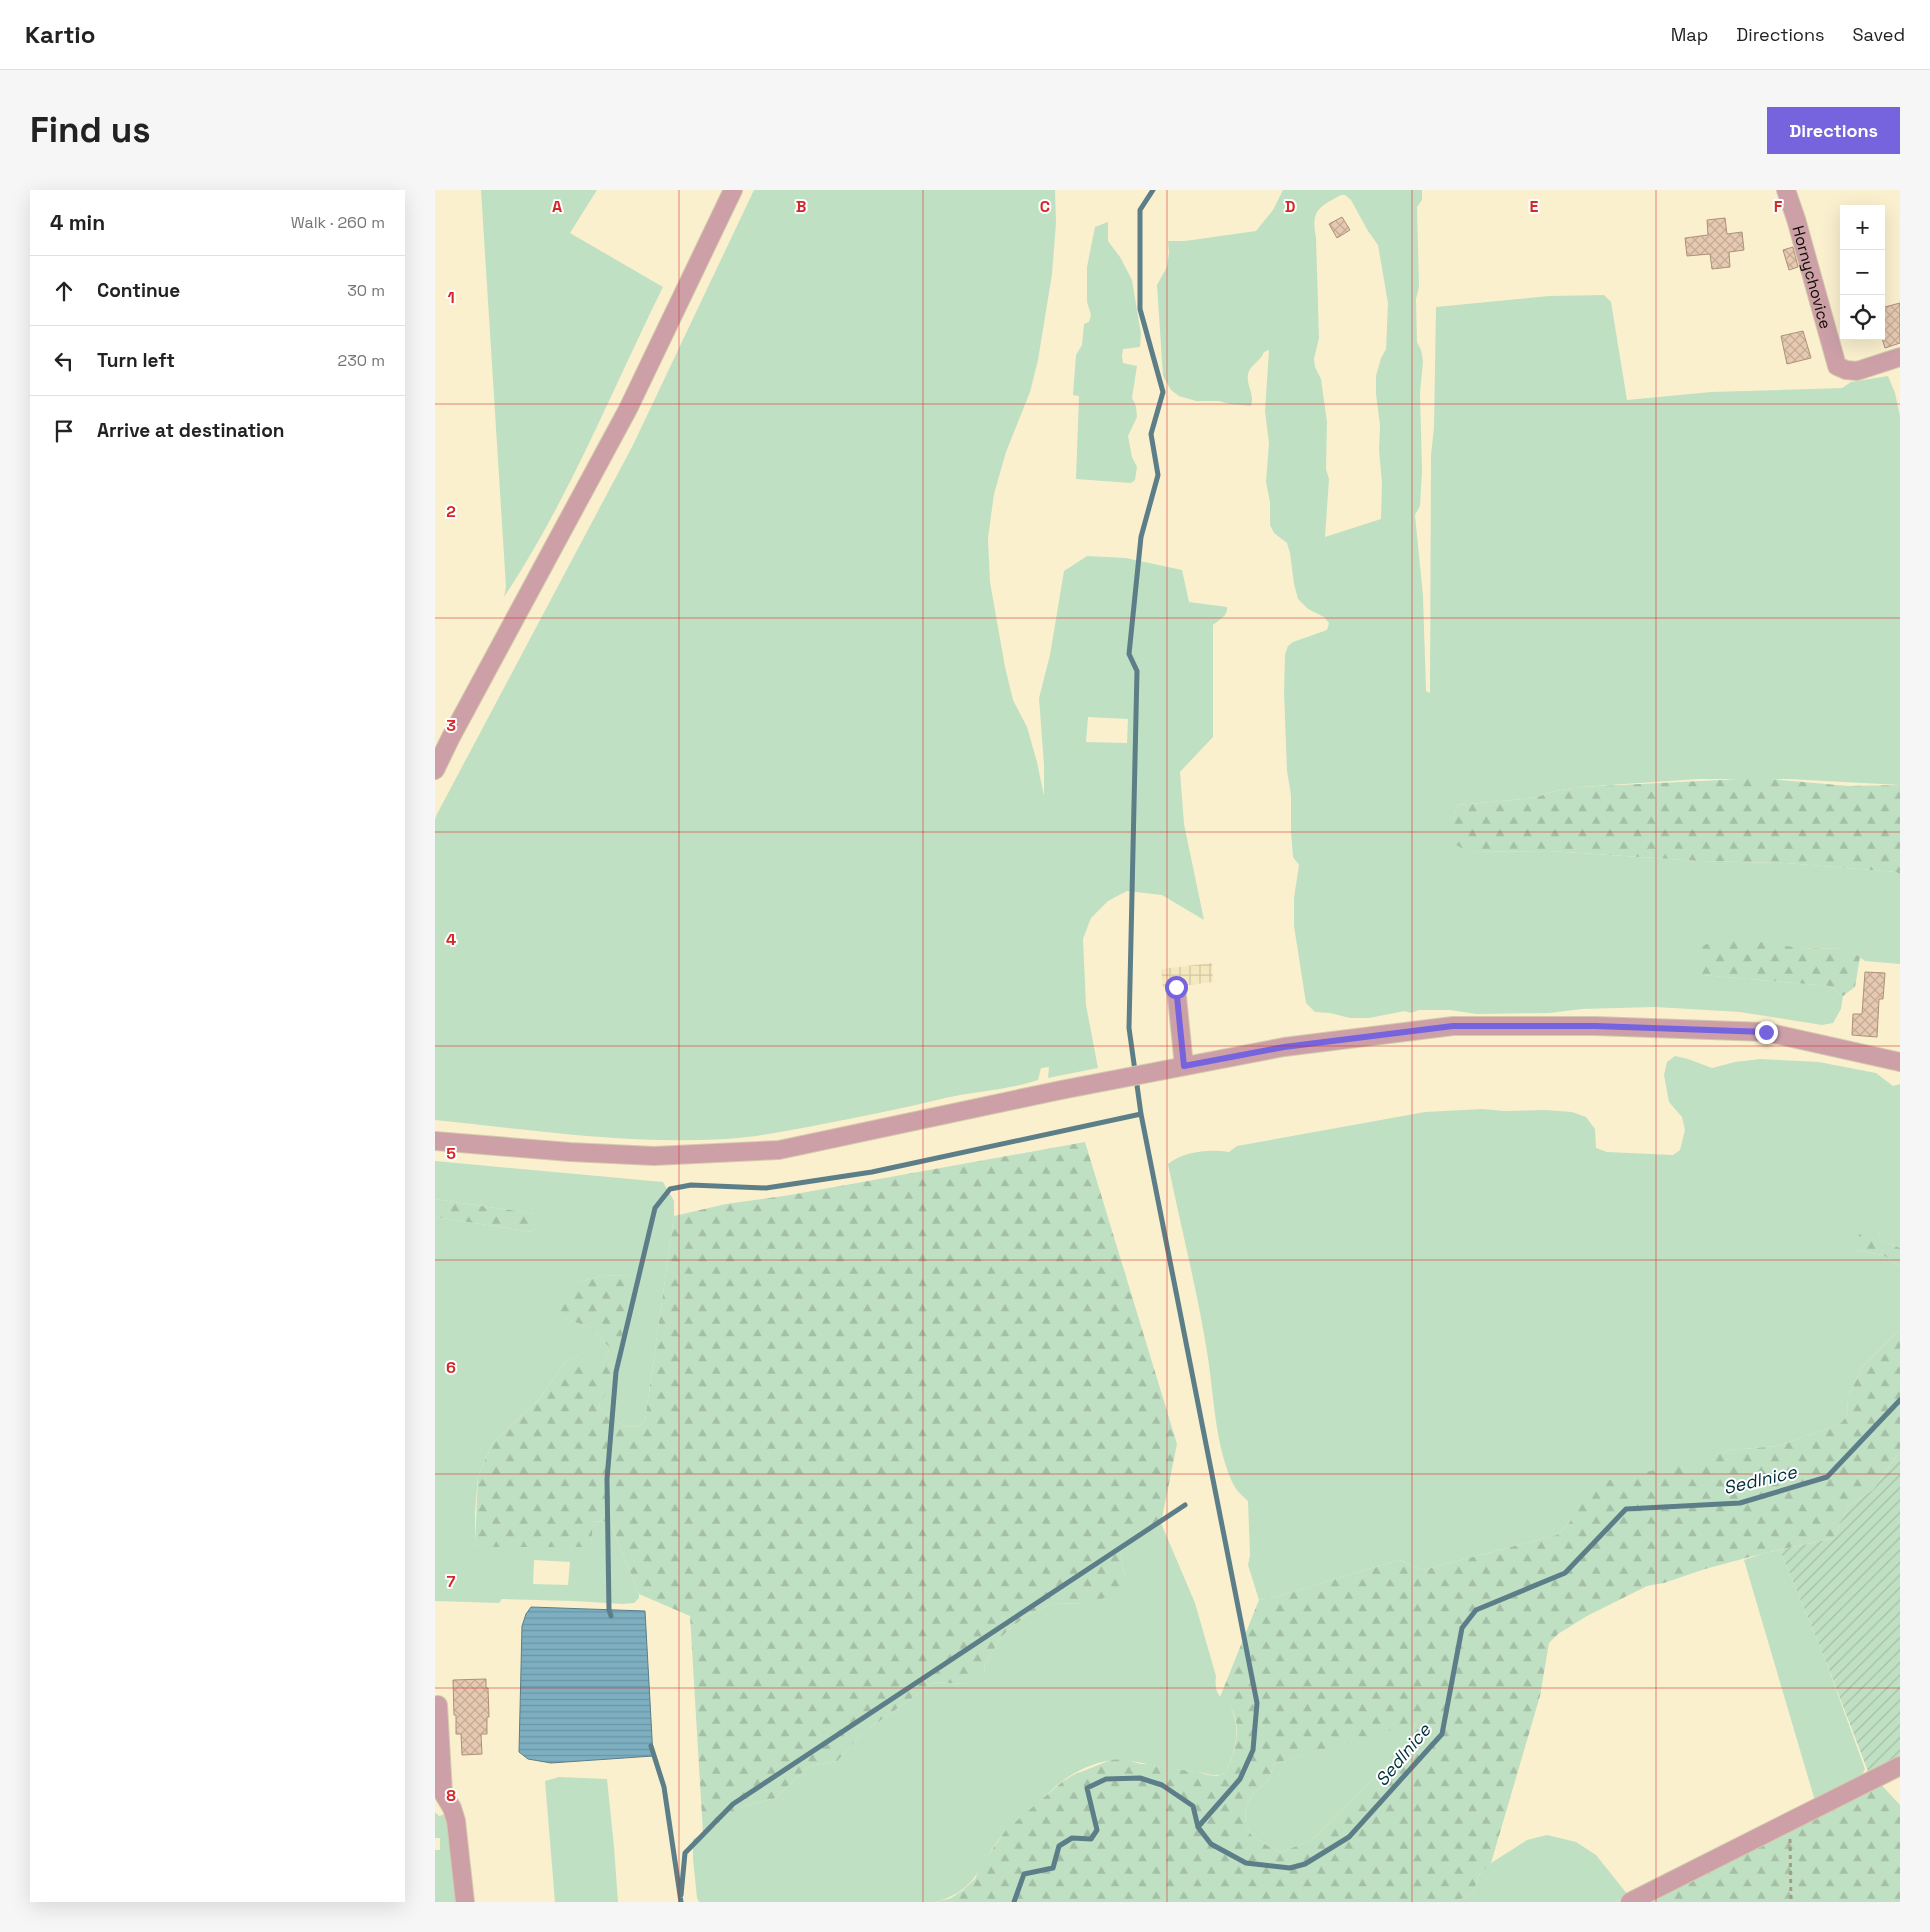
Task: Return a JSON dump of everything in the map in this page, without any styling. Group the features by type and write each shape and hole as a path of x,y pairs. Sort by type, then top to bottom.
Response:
{"street":[{"path":"435,770 628,409 733,190"},
{"name":"Hornychovice","path":"1786,190 1796,219 1837,366 1845,370 1857,371 1900,358"},
{"path":"1176,987 1184,1066"},
{"path":"435,1141 570,1152 654,1156 779,1150 1061,1090 1284,1047 1453,1026 1595,1026 1766,1032 1900,1062"},
{"path":"438,1705 439,1793 452,1808 456,1821 465,1902"},
{"path":"1630,1902 1900,1766"}],"path":[{"path":"1790,1821 1791,1902"}],"shaded area":[{"path":"1212,963 1213,982 1163,988 1161,969"}],"green space":[{"path":"481,190 597,190 570,233 663,287 549,523 504,597 506,587"},
{"path":"754,190 1055,190 1056,223 1052,274 1038,360 1030,392 1006,452 994,494 988,538 990,582 1005,667 1013,700 1027,727 1044,796 1044,765 1039,698 1050,655 1064,571 1087,556 1126,558 1182,570 1189,602 1227,607 1225,615 1213,625 1213,737 1180,772 1184,824 1204,920 1162,895 1127,891 1108,901 1091,918 1083,939 1086,1005 1098,1068 1048,1078 1049,1067 1041,1068 1038,1080 1015,1086 787,1131 726,1139 653,1140 580,1136 435,1120 435,819 633,445","holes":["1088,717 1128,719 1127,743 1086,742"]},
{"path":"1283,190 1422,190 1422,200 1417,207 1419,287 1416,299 1417,342 1423,361 1420,393 1422,471 1420,506 1415,515 1423,596 1426,691 1430,693 1431,455 1434,427 1436,307 1549,296 1604,295 1611,302 1627,400 1711,392 1842,388 1851,382 1888,376 1895,393 1900,416 1900,785 1788,779 1699,779 1580,787 1555,791 1534,798 1457,805 1454,821 1454,835 1457,845 1469,852 1550,851 1700,861 1785,863 1896,872 1900,874 1900,964 1865,961 1847,949 1798,948 1703,975 1830,986 1843,996 1841,1009 1833,1023 1822,1025 1740,1012 1655,1007 1582,1009 1549,1013 1477,1014 1450,1010 1419,1010 1411,1013 1405,1011 1369,1018 1350,1018 1330,1013 1315,1012 1306,1003 1294,926 1294,898 1299,865 1293,857 1291,832 1291,795 1287,771 1284,692 1285,654 1288,646 1293,642 1327,630 1329,623 1324,617 1308,609 1298,599 1287,543 1274,533 1270,525 1270,502 1266,482 1269,443 1265,411 1269,350 1264,352 1248,374 1252,398 1251,406 1219,401 1196,401 1179,396 1171,390 1163,376 1157,285 1167,267 1168,241 1185,241 1256,231 1273,210","holes":["1341,195 1345,195 1351,200 1378,245 1388,303 1386,349 1381,358 1376,376 1380,425 1381,519 1325,537 1329,479 1326,469 1327,422 1321,379 1315,367 1314,359 1319,338 1315,222 1318,211 1322,207"]},
{"path":"1108,222 1108,241 1120,257 1132,280 1141,334 1140,347 1123,349 1122,356 1123,363 1137,366 1132,398 1136,406 1137,417 1128,436 1132,457 1137,467 1135,480 1131,483 1076,479 1079,396 1073,395 1076,355 1082,345 1084,324 1089,322 1091,315 1087,302 1087,267 1095,227"},
{"path":"1760,778 1848,786 1900,785 1900,874 1896,872 1785,863 1700,861 1550,851 1469,852 1456,845 1453,835 1457,805 1534,798 1555,791 1580,787"},
{"path":"1745,939 1798,948 1847,949 1860,957 1855,987 1843,996 1830,986 1702,975 1697,963 1697,954 1701,948 1716,941"},
{"path":"1675,1056 1712,1068 1735,1062 1760,1059 1819,1062 1876,1073 1893,1086 1900,1084 1900,1248 1884,1241 1877,1230 1856,1250 1883,1255 1900,1267 1900,1329 1861,1368 1847,1400 1848,1413 1842,1422 1778,1446 1730,1450 1578,1503 1570,1522 1557,1535 1423,1570 1399,1560 1272,1598 1259,1600 1248,1565 1250,1555 1248,1501 1233,1484 1221,1448 1204,1334 1168,1164 1182,1156 1197,1152 1229,1152 1237,1146 1425,1112 1482,1109 1572,1112 1586,1117 1595,1129 1596,1148 1607,1152 1673,1155 1680,1150 1685,1130 1682,1117 1669,1102 1664,1075 1667,1062"},
{"path":"1085,1142 1177,1444 1161,1523 1141,1530 1119,1547 1125,1577 1119,1589 1097,1602 1083,1604 1054,1603 1030,1613 1001,1637 985,1664 984,1673 973,1681 963,1684 935,1682 861,1734 837,1761 810,1766 776,1798 744,1806 703,1833 690,1616 639,1594 610,1522 593,1521 591,1547 482,1547 475,1544 478,1476 492,1444 540,1398 564,1364 577,1356 601,1366 610,1348 591,1328 564,1318 559,1309 560,1293 578,1282 603,1276 629,1275 639,1281 638,1291 629,1297 629,1330 623,1353 598,1407 624,1426 639,1427 645,1421 674,1216 726,1204 790,1195"},
{"path":"435,1161 663,1182 674,1201 674,1216 645,1421 639,1427 624,1426 598,1407 623,1353 629,1330 629,1297 638,1291 639,1282 629,1275 603,1276 578,1282 564,1318 591,1328 610,1348 601,1367 577,1356 564,1364 540,1398 492,1444 478,1476 475,1544 482,1547 591,1547 592,1521 610,1522 639,1594 639,1598 634,1603 502,1599 499,1603 435,1601 435,1217 532,1232 535,1214 435,1199","holes":["534,1560 570,1562 568,1585 533,1584"]},
{"path":"435,1199 536,1214 532,1232 435,1217"},
{"path":"1867,1226 1877,1230 1884,1241 1900,1248 1900,1267 1883,1255 1856,1250 1855,1240"},
{"path":"1900,1329 1900,1451 1873,1490 1848,1506 1834,1538 1761,1554 1705,1569 1664,1583 1647,1586 1587,1616 1558,1634 1549,1643 1540,1696 1491,1863 1478,1876 1474,1892 1456,1902 936,1902 951,1898 975,1879 981,1865 1006,1830 1062,1782 1073,1775 1111,1760 1123,1759 1141,1764 1208,1775 1217,1776 1225,1773 1234,1751 1237,1727 1233,1712 1220,1697 1259,1600 1272,1598 1399,1560 1423,1570 1557,1535 1570,1522 1577,1503 1609,1480 1697,1461 1730,1450 1778,1446 1842,1422 1848,1413 1847,1400 1861,1368","holes":["1415,1723 1413,1733 1402,1750 1318,1835 1305,1843 1281,1852 1252,1836 1245,1824 1246,1807 1253,1794 1269,1780 1274,1764"]},
{"path":"1900,1451 1900,1760 1869,1774 1825,1659 1780,1550 1834,1538 1848,1506 1873,1490"},
{"path":"1161,1523 1195,1603 1216,1676 1216,1689 1230,1708 1235,1720 1235,1744 1225,1773 1211,1775 1119,1760 1098,1763 1087,1767 1061,1782 1008,1828 989,1853 971,1882 951,1896 936,1902 699,1902 693,1859 693,1839 708,1832 728,1815 744,1806 776,1798 810,1766 837,1761 861,1734 935,1682 963,1684 984,1673 985,1664 1001,1637 1030,1613 1054,1603 1083,1604 1125,1577 1119,1547 1141,1530"},
{"path":"1780,1550 1825,1659 1865,1769 1861,1777 1815,1801 1744,1560"},
{"path":"1415,1722 1413,1733 1402,1750 1318,1835 1305,1843 1281,1852 1252,1836 1245,1824 1246,1807 1253,1794 1269,1780 1274,1764"},
{"path":"559,1777 607,1779 618,1902 555,1902 545,1781"},
{"path":"1875,1778 1900,1805 1900,1902 1616,1902 1689,1863"},
{"path":"435,1812 439,1816 448,1813 460,1902 435,1902 435,1850 440,1850 440,1838 435,1838"},
{"path":"1547,1835 1576,1842 1596,1855 1628,1895 1616,1902 1456,1902 1474,1892 1478,1876 1491,1863 1527,1840"}],"water":[{"path":"531,1607 645,1611 653,1756 551,1763 528,1759 519,1752 522,1626 526,1614"}],"building":[{"path":"1342,217 1350,230 1337,238 1329,224"},
{"path":"1725,218 1727,234 1742,232 1744,250 1729,252 1730,267 1712,269 1710,254 1687,256 1685,238 1708,235 1707,220"},
{"path":"1793,247 1798,267 1789,270 1783,250"},
{"path":"1900,303 1900,343 1885,348 1883,340 1885,340 1885,307"},
{"path":"1803,331 1811,358 1787,364 1781,336"},
{"path":"1865,972 1885,973 1883,999 1879,999 1877,1037 1852,1035 1853,1014 1862,1014"},
{"path":"486,1679 489,1717 487,1717 487,1734 481,1734 482,1754 462,1755 461,1734 456,1734 453,1680"}],"waterway":[{"path":"1153,190 1140,210 1140,309 1163,392 1151,434 1158,475 1141,537 1129,654 1137,671 1129,1028 1141,1114 1257,1703 1253,1750 1240,1779 1198,1827"},
{"path":"611,1616 609,1610 607,1479 616,1372 655,1208 670,1189 691,1185 766,1188 872,1172 1141,1114"},
{"name":"Sedlnice","path":"1014,1902 1024,1874 1053,1868 1059,1846 1072,1838 1091,1839 1097,1830 1087,1788 1106,1779 1140,1778 1162,1785 1193,1806 1198,1827 1211,1844 1246,1863 1290,1868 1305,1864 1349,1837 1442,1734 1462,1628 1476,1610 1565,1573 1626,1509 1740,1503 1827,1477 1900,1400"},
{"path":"681,1895 685,1853 733,1804 1185,1505"},
{"path":"651,1746 664,1787 681,1902"}],"route":[{"path":"1176,987 1184,1066 1284,1047 1453,1026 1595,1026 1766,1032"}]}
